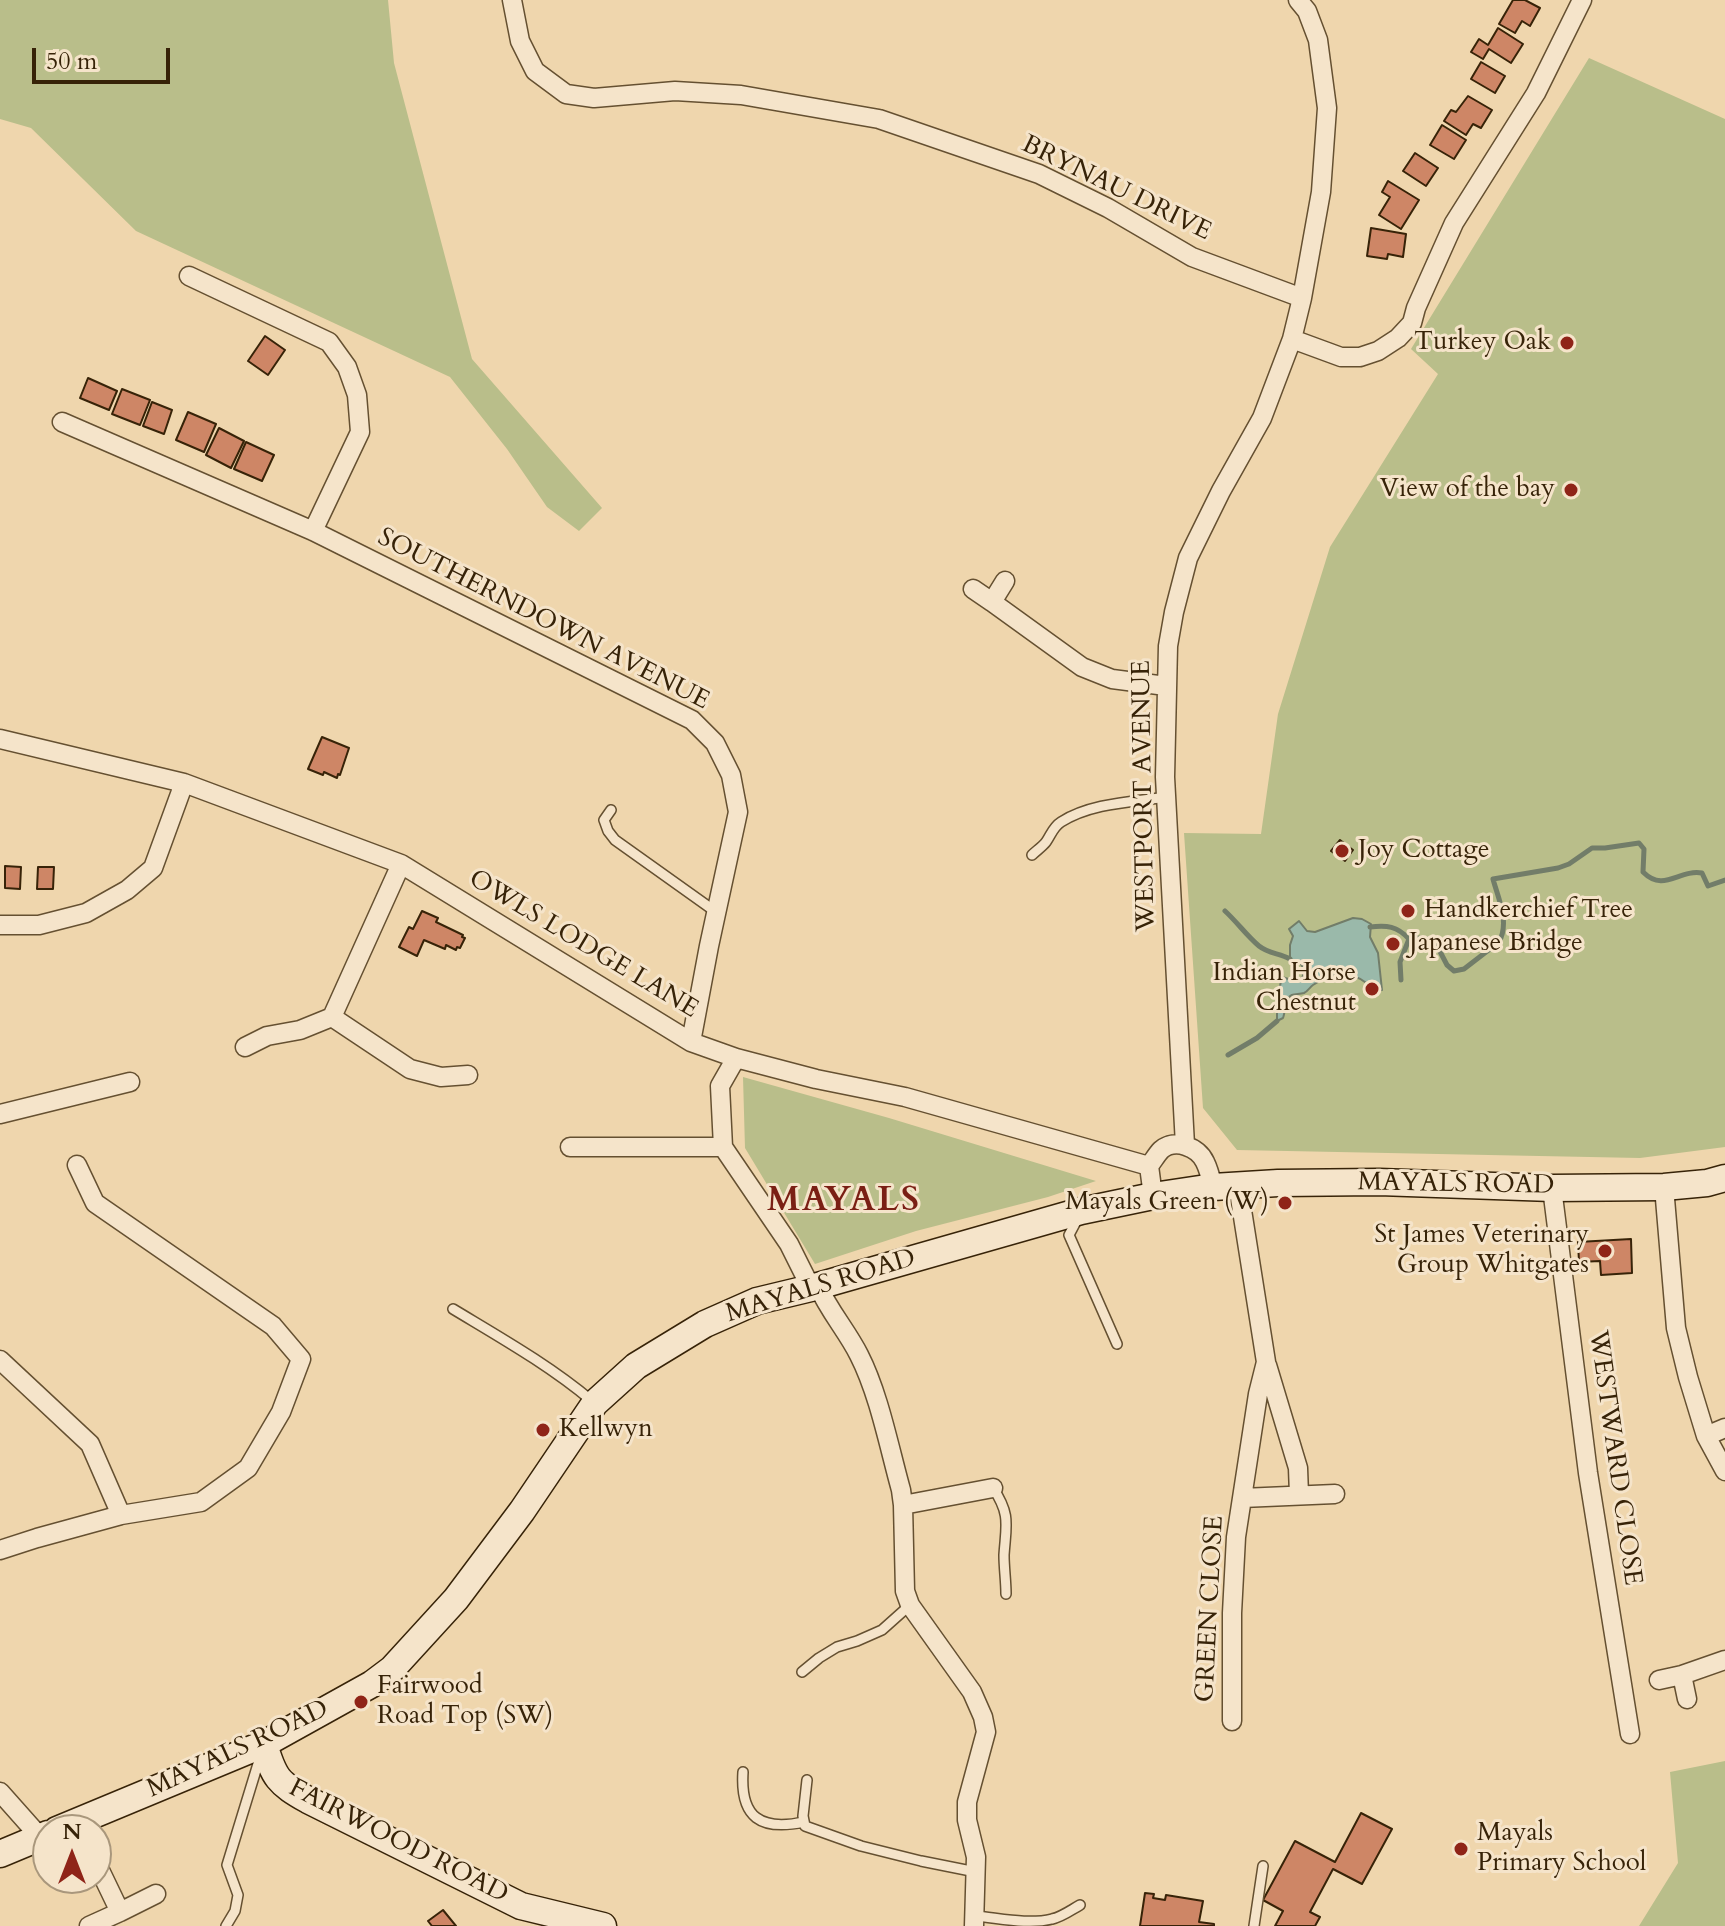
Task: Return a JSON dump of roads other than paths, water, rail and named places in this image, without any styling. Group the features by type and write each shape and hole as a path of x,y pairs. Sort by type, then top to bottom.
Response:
{"main road":[{"name":"MAYALS ROAD","path":"100,1814 264,1744 372,1684 392,1669 456,1599 522,1511 595,1403 636,1366 705,1324 757,1301 1081,1211 1153,1196 1226,1186 1379,1182 1552,1188 1664,1187 1725,1178"},
{"name":"FAIRWOOD ROAD","path":"264,1744 277,1779 288,1789 519,1916 603,1926"},
{"name":"MAYALS ROAD","path":"0,1854 32,1842"}],"street":[{"name":"BRYNAU DRIVE","path":"512,0 520,41 535,71 566,94 594,98 675,91 741,95 879,119 1039,174 1108,208 1192,257 1302,298"},
{"name":"WESTPORT AVENUE","path":"1185,1145 1166,797 1168,646 1188,558 1262,418 1292,339 1302,298 1321,192 1327,108 1318,40 1307,11 1298,0"},
{"path":"1292,339 1341,357 1360,357 1378,351 1398,338 1412,323 1454,223 1536,93 1582,0"},
{"path":"189,276 329,342 347,367 357,395 360,432 313,531"},
{"name":"SOUTHERNDOWN AVENUE","path":"62,422 313,531 692,720 715,743 726,764 738,812 691,1042"},
{"path":"992,602 1005,581"},
{"path":"973,589 1082,667 1112,679 1166,686"},
{"name":"OWLS LODGE LANE","path":"0,739 184,783 401,864 691,1042 736,1058 816,1079 905,1097 1149,1166"},
{"path":"0,925 39,925 86,913 127,890 153,868 184,783"},
{"path":"245,1047 267,1036 300,1030 332,1017 401,864"},
{"path":"332,1017 410,1069 441,1077 468,1075"},
{"path":"736,1058 720,1086 723,1147 858,1353 870,1380 901,1490 905,1591 910,1605 972,1692 983,1717 986,1732 967,1802 967,1820 976,1857 974,1921"},
{"path":"0,1114 130,1082"},
{"path":"1153,1196 1149,1166 1162,1149 1185,1145"},
{"name":"GREEN CLOSE","path":"1185,1145 1197,1150 1226,1186 1266,1362 1298,1468 1299,1495"},
{"path":"570,1147 723,1147"},
{"path":"0,1550 121,1515 201,1502 248,1468 281,1412 301,1359 273,1326 95,1203 77,1165"},
{"path":"1664,1187 1676,1328 1706,1436 1725,1471"},
{"name":"WESTWARD CLOSE","path":"1552,1188 1588,1473 1630,1734"},
{"path":"0,1360 90,1444 121,1515"},
{"name":"GREEN CLOSE","path":"1232,1721 1236,1537 1258,1394 1266,1362"},
{"path":"1706,1436 1725,1428"},
{"path":"903,1505 993,1488"},
{"name":"GREEN CLOSE","path":"1242,1498 1335,1494"},
{"path":"1659,1680 1725,1660"},
{"path":"1682,1675 1687,1699"},
{"path":"0,1792 34,1814"},
{"path":"111,1894 120,1912"},
{"path":"89,1926 156,1894"}],"lane":[{"path":"1032,855 1059,823 1083,812 1166,797"},
{"path":"611,810 604,820 615,840 716,912"},
{"path":"1081,1211 1069,1235 1117,1344"},
{"path":"453,1309 549,1368 595,1403"},
{"path":"993,1488 1006,1514 1006,1594"},
{"path":"802,1672 837,1647 882,1630 910,1605"},
{"path":"226,1926 235,1911 238,1895 227,1865 264,1744"},
{"path":"743,1772 744,1802 756,1818 777,1825 804,1822"},
{"path":"807,1780 805,1826 861,1846 976,1872"},
{"path":"1254,1926 1263,1866"},
{"path":"974,1921 1049,1920 1063,1916 1080,1905"}],"waterway":[{"path":"1409,939 1434,940 1447,965 1454,971 1464,969 1499,942 1502,934 1502,910 1493,879 1558,868 1592,848 1639,843 1644,849 1643,872 1651,878 1665,880 1702,873 1708,886 1725,880"},
{"path":"1225,911 1259,946 1290,959"},
{"path":"1370,927 1391,927 1409,939 1400,962 1401,980"},
{"path":"1228,1055 1257,1038 1277,1021"}],"place":[{"name":"Turkey Oak","path":"1567,343"},
{"name":"View of the bay","path":"1571,490"},
{"name":"Joy Cottage","path":"1342,851"},
{"name":"Handkerchief Tree","path":"1408,911"},
{"name":"Japanese Bridge","path":"1393,944"},
{"name":"Indian Horse Chestnut","path":"1372,989"},
{"name":"Mayals Green (W)","path":"1285,1203"},
{"name":"St James Veterinary Group Whitgates","path":"1605,1251"},
{"name":"Kellwyn","path":"543,1430"},
{"name":"Fairwood Road Top (SW)","path":"361,1702"},
{"name":"Mayals Primary School","path":"1461,1849"}],"district":[{"name":"MAYALS","path":"844,1202"}]}
